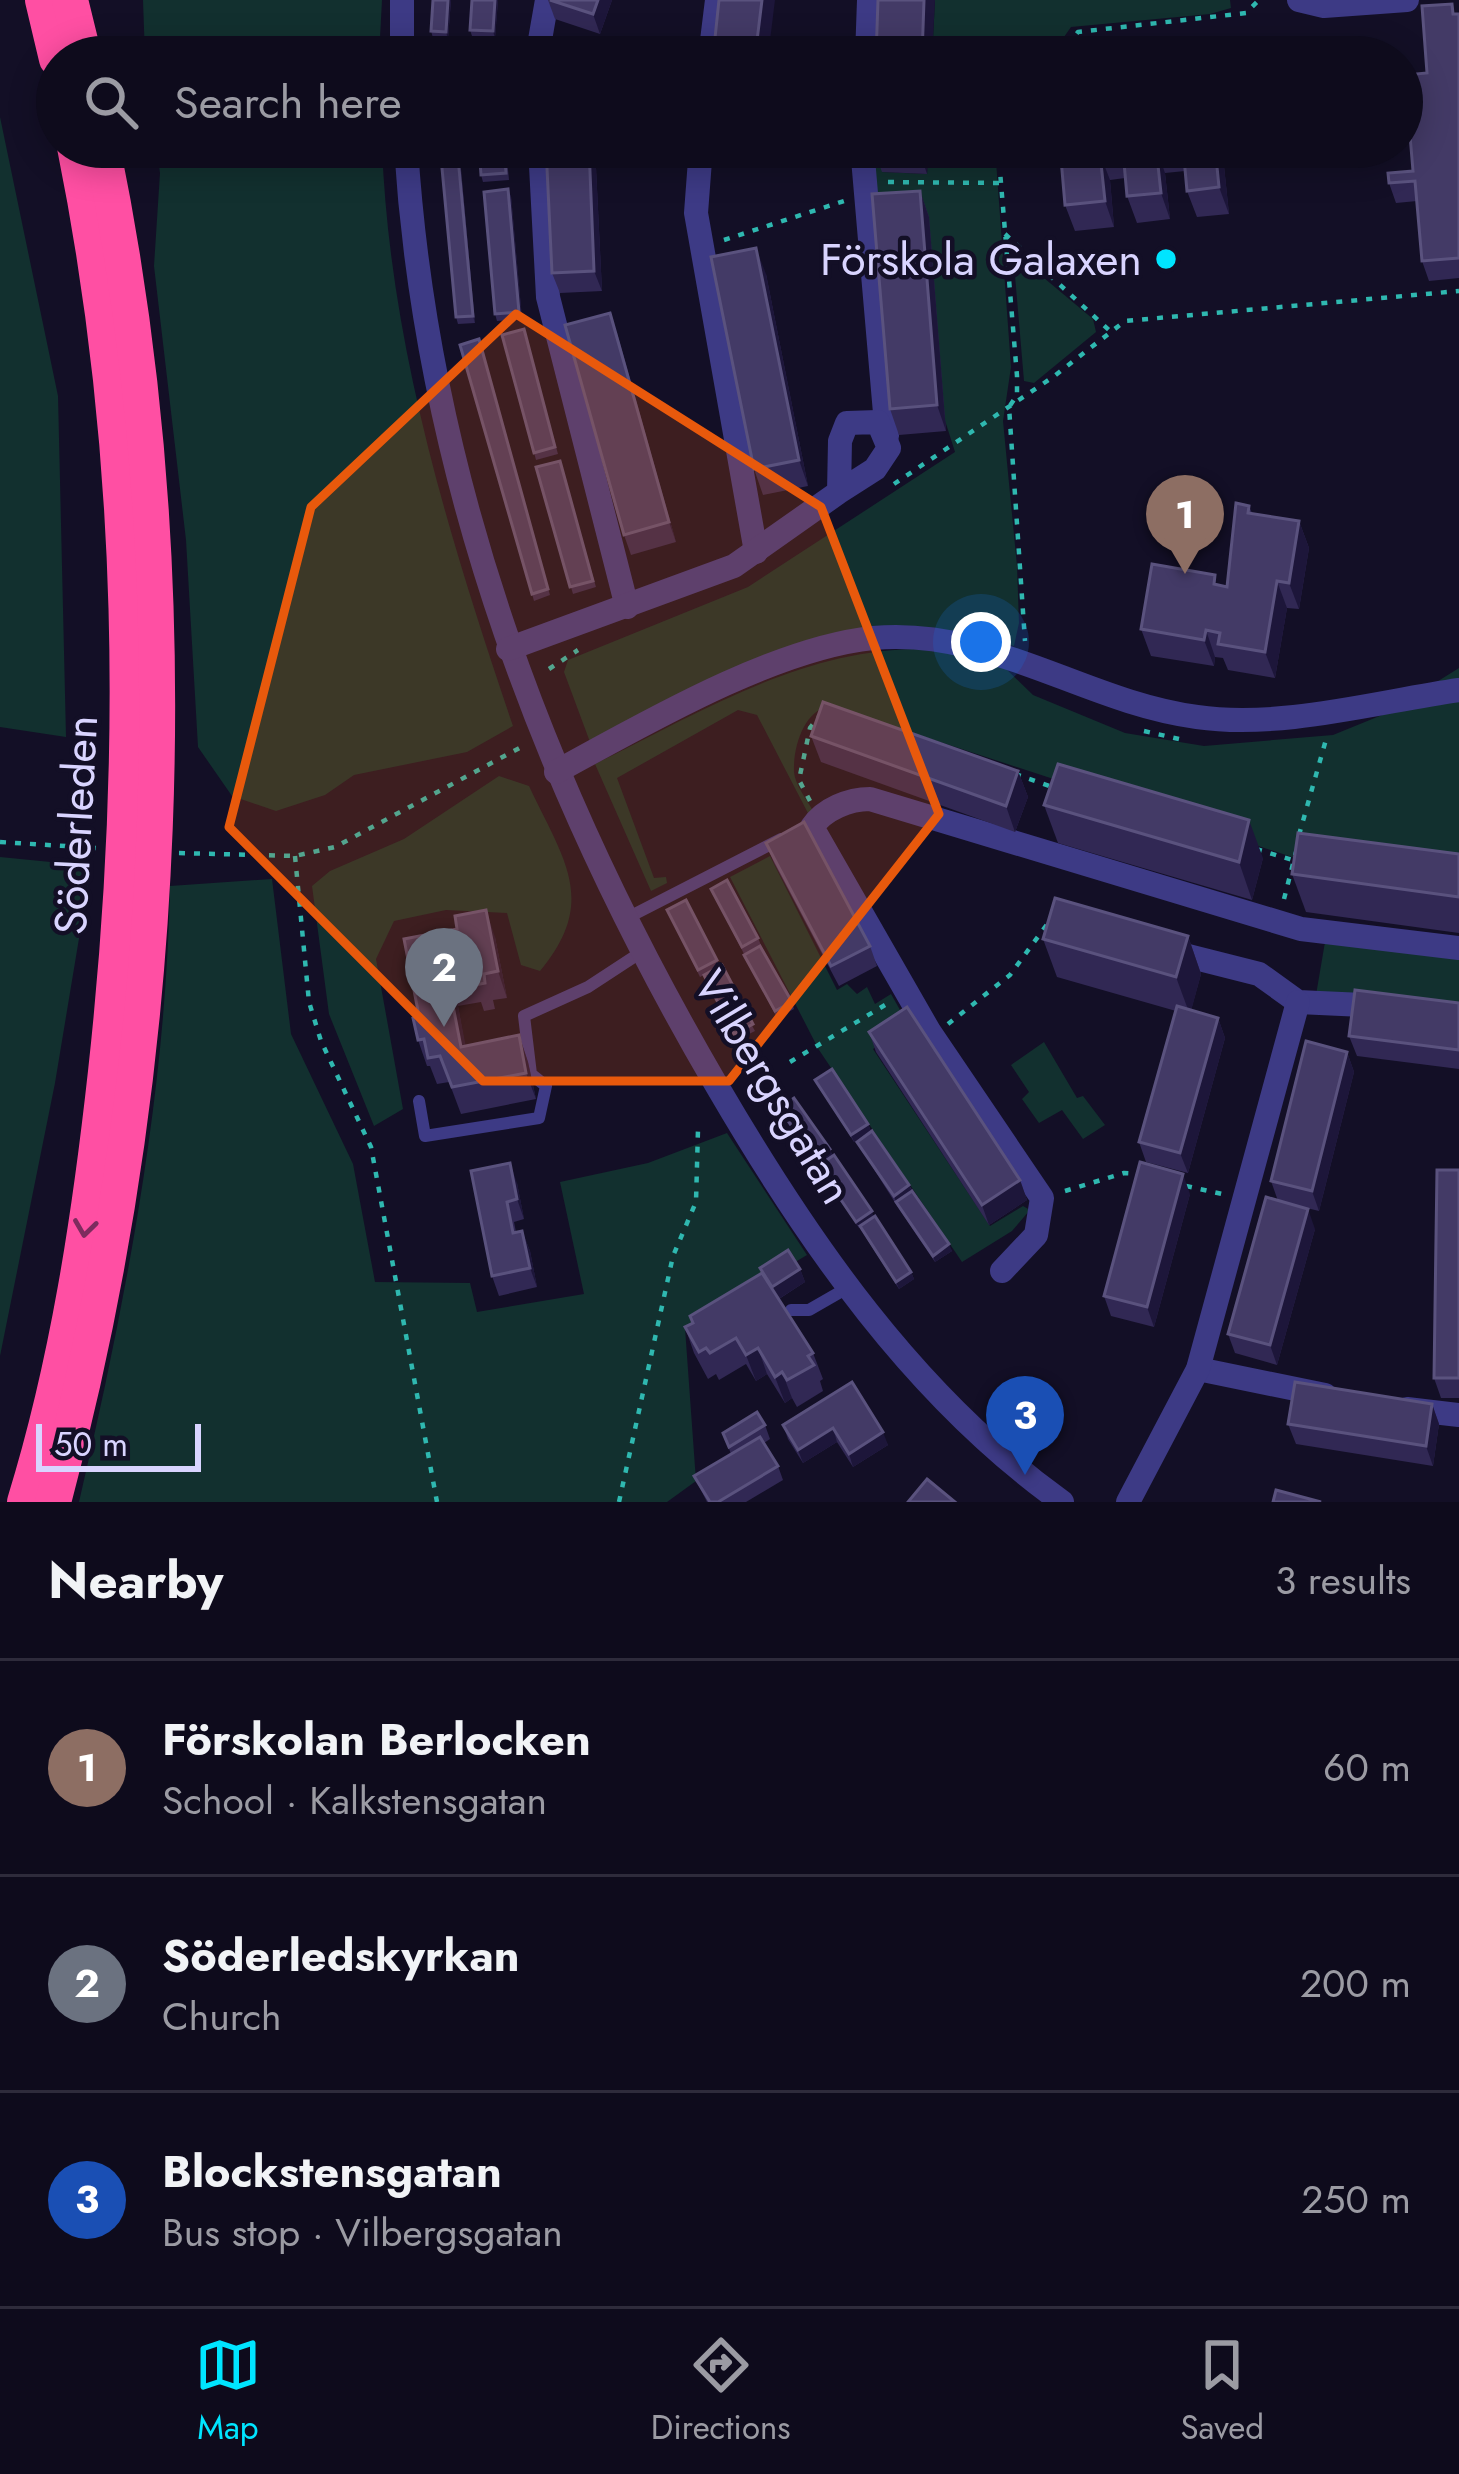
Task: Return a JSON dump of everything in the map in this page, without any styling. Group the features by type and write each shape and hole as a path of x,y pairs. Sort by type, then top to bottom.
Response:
{"highway":[{"path":"43,0 52,36"},
{"path":"70,0 79,36"},
{"name":"Söderleden","path":"25,1502 83,1246 116,976 129,792 124,502 112,385 78,168"},
{"name":"Söderleden","path":"53,1502 82,1393 110,1250 141,982 154,797 150,496 139,380 106,168"}],"street":[{"path":"402,0 402,36"},
{"path":"540,36 547,0"},
{"path":"712,36 716,0"},
{"path":"868,36 869,0"},
{"path":"1299,0 1324,6 1408,0"},
{"name":"Vilbergsgatan","path":"408,168 430,357 508,649 556,772 627,918 741,1127 902,1356 961,1420 1062,1502"},
{"path":"541,168 548,297 627,607"},
{"path":"699,168 695,213 756,552"},
{"path":"508,649 734,566 875,469 889,448 864,168"},
{"path":"838,492 840,441 848,423 878,422 887,436"},
{"path":"556,772 786,659 873,638 976,644 1108,696 1197,717 1246,718 1459,690"},
{"path":"1001,1271 1036,1234 1042,1198 905,992 815,822 852,799 870,799 1167,893 1300,929 1459,948"},
{"path":"1138,944 1259,974 1298,1002 1415,1010"},
{"path":"1128,1502 1198,1369 1298,1002"},
{"path":"1198,1369 1459,1415"}],"lane":[{"path":"627,918 815,822"},
{"path":"419,1100 424,1136 539,1118 547,1086 531,1074 524,1016 588,987 644,950"},
{"path":"791,1310 809,1310 851,1286"}],"path":[{"path":"1075,36 1089,29 1246,13 1259,0"},
{"path":"999,168 1017,376 1017,395 1009,407 1028,621 1017,658"},
{"path":"701,248 865,189 1000,183"},
{"path":"1004,234 1111,332"},
{"path":"894,484 1009,407 1124,321 1459,291"},
{"path":"815,822 799,780 810,728 820,714 831,712"},
{"path":"1136,729 1184,740"},
{"path":"1278,921 1329,730 1310,734"},
{"path":"198,854 295,856 367,833 541,736"},
{"path":"1009,772 1070,793"},
{"path":"0,842 78,848"},
{"path":"1248,847 1316,864"},
{"path":"295,856 309,1002 321,1041 371,1147 436,1502"},
{"path":"932,1035 1010,975 1048,923"},
{"path":"790,1062 905,992"},
{"path":"619,1502 673,1256 697,1202 698,1130"},
{"path":"1042,1198 1124,1174 1148,1175"},
{"path":"1184,1185 1247,1200"}],"highlighted area":[{"path":"516,314 821,507 939,814 729,1081 483,1081 229,827 311,507"}],"green space":[{"path":"143,0 382,0 380,36 144,36"},
{"path":"935,0 1230,0 1231,8 1071,27 1065,36 933,36"},
{"path":"0,117 58,396 66,737 0,727"},
{"path":"159,168 383,168 410,368 446,512 513,726 467,752 354,775 325,795 276,811 232,796 198,747 186,540 154,266"},
{"path":"874,168 927,174 927,168 997,168 1011,367 1003,421 1017,566 1019,623 1014,646 950,632 893,628 841,633 745,665 590,742 564,672 568,660 748,587 955,452 882,222"},
{"path":"1013,252 1093,319 1096,332 1034,383 1024,381"},
{"path":"934,649 1004,667 1033,695 1125,733 1204,746 1333,735 1387,713 1459,668 1459,877 1295,858 830,706 807,722 794,762 795,777 812,809 810,817 757,715 738,710 617,778 654,878 666,877 667,883 651,891 595,764 717,703 800,669 888,651"},
{"path":"499,776 529,786 553,836 569,879 568,922 540,971 521,965 507,913 446,910 394,921 376,959 403,1109 374,1126 329,1014 312,886 330,871 404,839"},
{"path":"770,856 837,990 847,984 857,994 867,987 875,1004 891,994 908,1024 873,1049 990,1226 1023,1206 1030,1210 1012,1231 962,1262 819,1050 730,877"},
{"path":"0,857 91,866 55,1083 0,1356"},
{"path":"272,879 291,1034 353,1164 375,1282 470,1283 477,1312 584,1294 560,1182 648,1163 727,1133 807,1255 685,1328 696,1481 667,1502 79,1502 141,1196 161,1042 170,886"},
{"path":"1325,942 1459,956 1459,1009 1316,995"},
{"path":"1044,1042 1077,1098 1083,1096 1105,1125 1083,1139 1062,1110 1039,1123 1022,1099 1029,1092 1011,1065"}],"building":[{"path":"433,0 448,0 446,32 431,31"},
{"path":"472,0 495,0 493,31 470,30"},
{"path":"550,0 598,0 593,14"},
{"path":"719,0 762,0 758,36 715,36"},
{"path":"878,0 924,0 923,36 877,36"},
{"path":"1452,4 1453,14 1459,14 1459,258 1422,261 1415,181 1389,183 1388,173 1423,168 1423,73 1427,73 1422,6"},
{"path":"442,168 459,168 473,316 456,317"},
{"path":"480,168 506,168 506,173 481,175"},
{"path":"547,168 590,168 594,271 552,273"},
{"path":"1062,168 1101,168 1105,201 1065,205"},
{"path":"1125,168 1158,168 1161,193 1127,196"},
{"path":"1185,168 1217,168 1219,187 1187,191"},
{"path":"508,189 519,312 495,314 484,192"},
{"path":"920,191 937,405 890,409 872,194"},
{"path":"756,248 799,460 754,469 711,257"},
{"path":"610,313 669,522 624,535 565,325"},
{"path":"524,329 555,447 534,453 502,335"},
{"path":"479,339 548,589 532,594 460,345"},
{"path":"560,461 593,581 570,587 536,467"},
{"path":"1236,503 1249,506 1248,513 1299,521 1289,583 1277,581 1265,652 1218,644 1220,633 1206,630 1204,640 1141,629 1152,564 1215,575 1214,584 1227,587"},
{"path":"823,702 1018,771 1006,806 811,736"},
{"path":"1058,764 1249,820 1239,862 1044,805"},
{"path":"804,822 870,946 831,966 766,843"},
{"path":"1298,833 1459,854 1459,897 1292,874"},
{"path":"727,880 758,938 742,947 711,889"},
{"path":"1055,898 1188,936 1176,977 1043,939"},
{"path":"686,900 717,960 698,970 667,910"},
{"path":"486,910 498,971 484,974 485,983 475,985 472,976 448,980 461,1047 519,1035 526,1073 452,1087 440,1056 428,1058 424,1039 418,1040 413,1018 419,1016 404,939 457,929 455,916"},
{"path":"760,946 792,1002 775,1011 744,955"},
{"path":"722,965 753,1024 734,1034 704,975"},
{"path":"1355,990 1459,1003 1459,1050 1349,1036"},
{"path":"1177,1006 1218,1018 1180,1153 1139,1142"},
{"path":"907,1007 1020,1180 982,1205 869,1032"},
{"path":"1306,1041 1347,1052 1312,1191 1271,1181"},
{"path":"832,1069 868,1124 851,1135 815,1080"},
{"path":"794,1098 830,1149 815,1159 779,1108"},
{"path":"872,1131 909,1185 894,1196 857,1142"},
{"path":"834,1155 872,1211 856,1222 818,1166"},
{"path":"1140,1162 1183,1174 1147,1307 1104,1296"},
{"path":"510,1163 517,1199 507,1202 513,1233 522,1231 530,1268 492,1276 471,1171"},
{"path":"1437,1170 1459,1170 1459,1378 1434,1378"},
{"path":"912,1191 949,1244 933,1256 896,1202"},
{"path":"1266,1197 1308,1209 1270,1345 1228,1334"},
{"path":"875,1216 911,1272 896,1282 860,1226"},
{"path":"788,1250 800,1269 772,1287 760,1268"},
{"path":"762,1273 813,1353 808,1356 814,1365 787,1380 782,1372 775,1377 758,1348 746,1355 736,1338 710,1353 706,1348 699,1352 685,1327 693,1323 690,1316"},
{"path":"852,1382 883,1432 849,1454 833,1428 798,1450 783,1425"},
{"path":"1295,1382 1432,1404 1426,1446 1288,1424"},
{"path":"757,1412 765,1425 729,1447 723,1433"},
{"path":"760,1437 778,1466 718,1502 710,1502 694,1476"},
{"path":"927,1479 955,1502 908,1502"},
{"path":"1276,1490 1321,1502 1273,1502"}],"place":[{"name":"Förskola Galaxen","path":"1166,259"},
{"name":"Förskolan Berlocken","path":"1185,574"},
{"name":"Söderledskyrkan","path":"444,1027"},
{"name":"Blockstensgatan","path":"1025,1475"}]}
